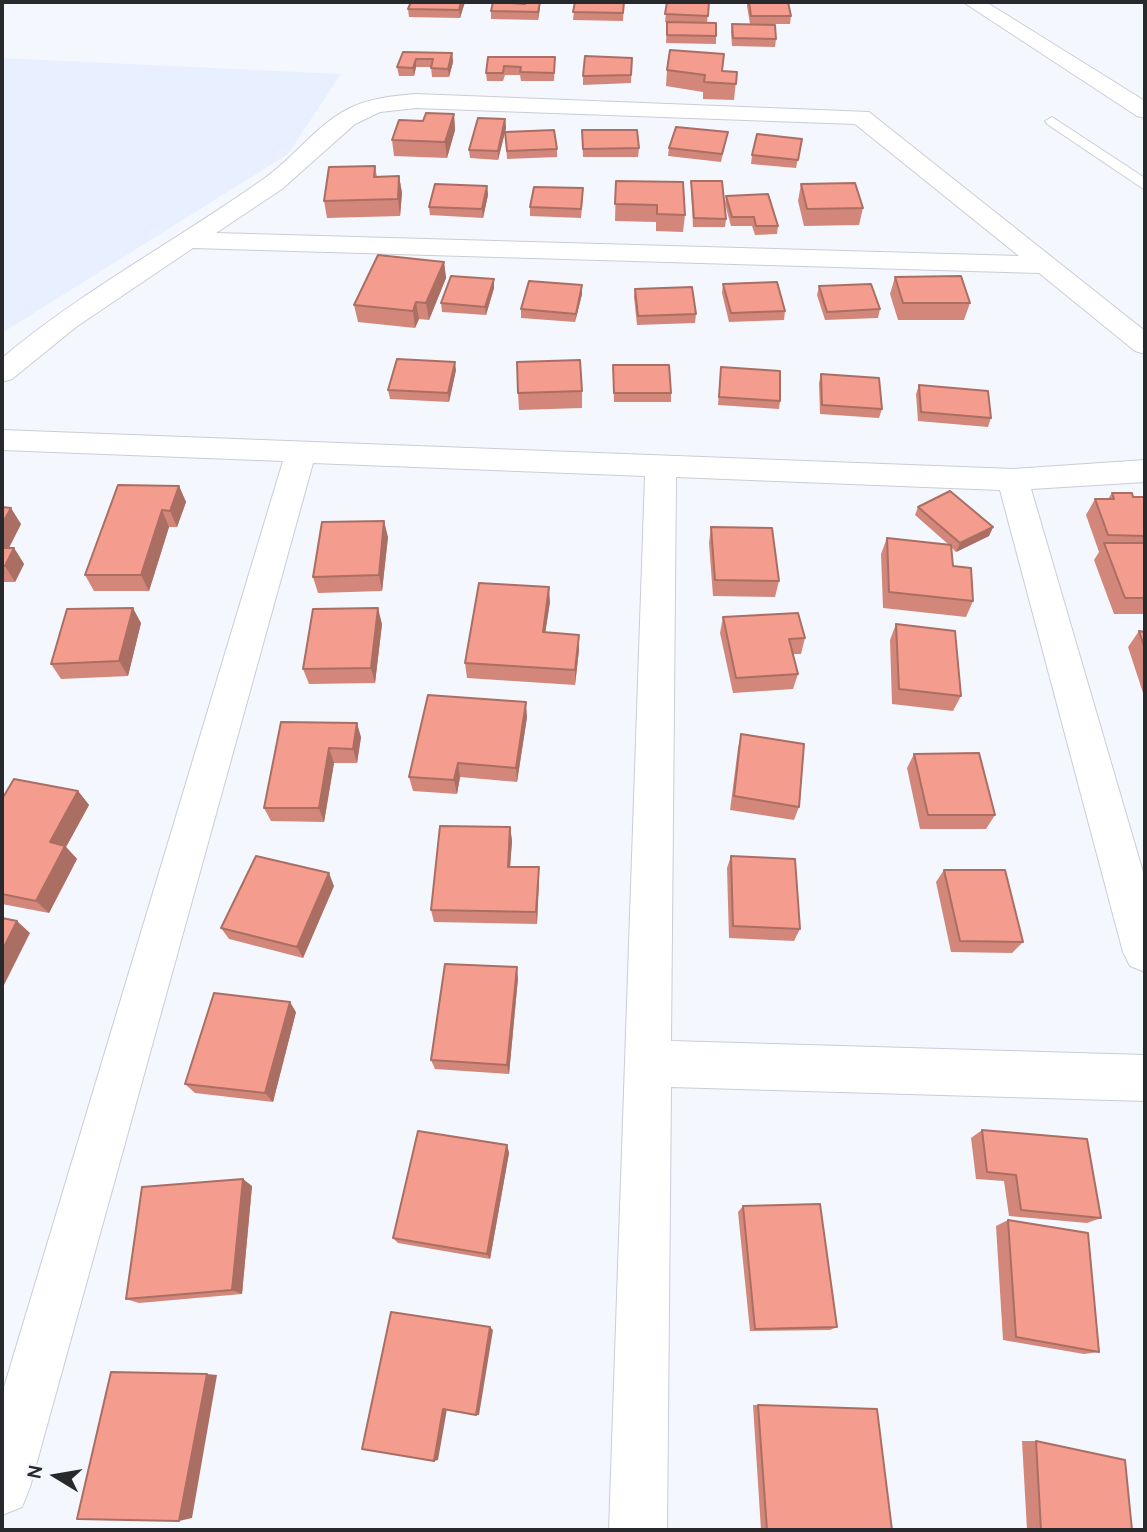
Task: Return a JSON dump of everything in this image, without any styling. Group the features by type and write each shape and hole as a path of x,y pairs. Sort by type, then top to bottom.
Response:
{"street":[{"path":"973,2 1145,111"},
{"path":"2,373 32,345 64,322 284,176 336,126 359,112 381,104 443,102 861,117 1145,345"},
{"path":"185,240 1046,265"},
{"path":"2,440 1013,480 1145,471"},
{"path":"2,1487 301,452"},
{"path":"638,1530 662,467"},
{"path":"1013,480 1145,952"},
{"path":"648,1063 1145,1078"}],"lane":[{"path":"1052,121 1145,185"}],"shaded area":[{"path":"2,58 341,74 288,154 2,333"}],"building":[{"path":"411,2 461,2 459,10 408,9"},
{"path":"493,2 540,2 538,12 491,11"},
{"path":"575,2 624,2 623,13 573,12"},
{"path":"667,2 709,2 708,16 665,14"},
{"path":"749,2 788,2 791,16 751,16"},
{"path":"667,22 716,23 716,36 667,35"},
{"path":"732,24 775,25 776,39 733,38"},
{"path":"670,50 724,54 722,71 737,72 736,84 704,82 705,75 667,70"},
{"path":"403,52 452,53 448,69 431,68 433,59 416,59 413,68 397,67"},
{"path":"585,56 632,58 631,75 583,76"},
{"path":"488,57 555,57 554,73 520,72 521,67 504,66 503,73 486,73"},
{"path":"426,113 454,114 445,142 392,140 399,120 423,121"},
{"path":"478,118 505,119 498,151 469,150"},
{"path":"676,127 728,132 722,154 669,148"},
{"path":"554,130 557,149 507,151 505,132"},
{"path":"582,130 637,130 639,148 583,149"},
{"path":"757,134 802,139 798,160 752,155"},
{"path":"375,166 374,177 399,176 398,199 324,201 329,167"},
{"path":"616,181 683,182 685,215 657,214 657,205 615,204"},
{"path":"691,181 722,181 726,219 694,218"},
{"path":"855,183 863,208 807,209 801,184"},
{"path":"435,184 487,186 482,209 429,207"},
{"path":"534,187 583,188 581,209 530,207"},
{"path":"768,194 778,226 756,226 754,217 732,217 726,196"},
{"path":"378,255 444,262 426,303 416,302 413,311 354,305"},
{"path":"451,276 494,279 485,307 441,303"},
{"path":"961,276 970,303 903,303 895,277"},
{"path":"529,281 582,285 576,314 521,309"},
{"path":"777,282 785,311 731,313 723,284"},
{"path":"871,284 880,309 827,312 819,286"},
{"path":"692,287 696,314 638,316 635,289"},
{"path":"397,359 455,362 448,393 388,390"},
{"path":"580,360 582,391 518,393 517,362"},
{"path":"613,365 669,365 671,393 614,393"},
{"path":"721,367 780,371 780,401 719,397"},
{"path":"821,374 879,378 882,409 822,405"},
{"path":"919,385 988,391 991,418 921,412"},
{"path":"118,485 179,486 170,511 162,510 141,575 85,575"},
{"path":"950,491 993,527 960,543 918,507"},
{"path":"1112,493 1132,493 1133,497 1145,497 1145,536 1108,535 1095,499 1114,499"},
{"path":"2,507 11,508 2,524"},
{"path":"384,521 379,575 313,577 322,522"},
{"path":"711,527 772,528 779,581 715,580"},
{"path":"887,538 951,545 953,566 971,568 973,601 889,592"},
{"path":"1104,543 1145,543 1145,598 1125,598"},
{"path":"2,548 14,548 5,566 2,566"},
{"path":"479,583 549,587 543,632 579,635 575,670 465,663"},
{"path":"133,608 119,661 51,664 67,609"},
{"path":"378,608 371,668 303,669 313,609"},
{"path":"798,613 805,638 789,639 798,674 736,678 723,617"},
{"path":"896,624 955,631 961,696 899,689"},
{"path":"1139,631 1145,632 1145,649"},
{"path":"428,695 526,702 516,768 458,763 454,780 409,777"},
{"path":"281,722 357,723 353,749 329,748 319,808 264,808"},
{"path":"741,734 804,744 799,807 734,796"},
{"path":"979,753 995,815 928,815 914,754"},
{"path":"14,779 78,791 50,842 65,846 36,901 2,894 2,799"},
{"path":"440,826 510,827 508,867 539,867 536,912 431,910"},
{"path":"256,856 329,873 297,947 221,928"},
{"path":"731,856 795,859 800,929 733,926"},
{"path":"944,870 1005,870 1023,942 960,941"},
{"path":"2,918 17,921 2,951"},
{"path":"445,964 517,967 507,1065 431,1060"},
{"path":"214,993 290,1002 265,1093 185,1084"},
{"path":"982,1130 1087,1139 1101,1218 1021,1210 1016,1175 987,1172"},
{"path":"418,1131 507,1145 487,1254 393,1238"},
{"path":"243,1179 232,1290 126,1299 142,1187"},
{"path":"820,1204 837,1327 755,1329 743,1206"},
{"path":"1008,1220 1088,1233 1099,1352 1016,1337"},
{"path":"391,1312 490,1327 476,1415 443,1409 434,1461 362,1449"},
{"path":"111,1372 207,1374 179,1521 77,1519"},
{"path":"758,1405 877,1409 892,1530 767,1530"},
{"path":"1036,1441 1125,1460 1132,1530 1041,1530"}]}
